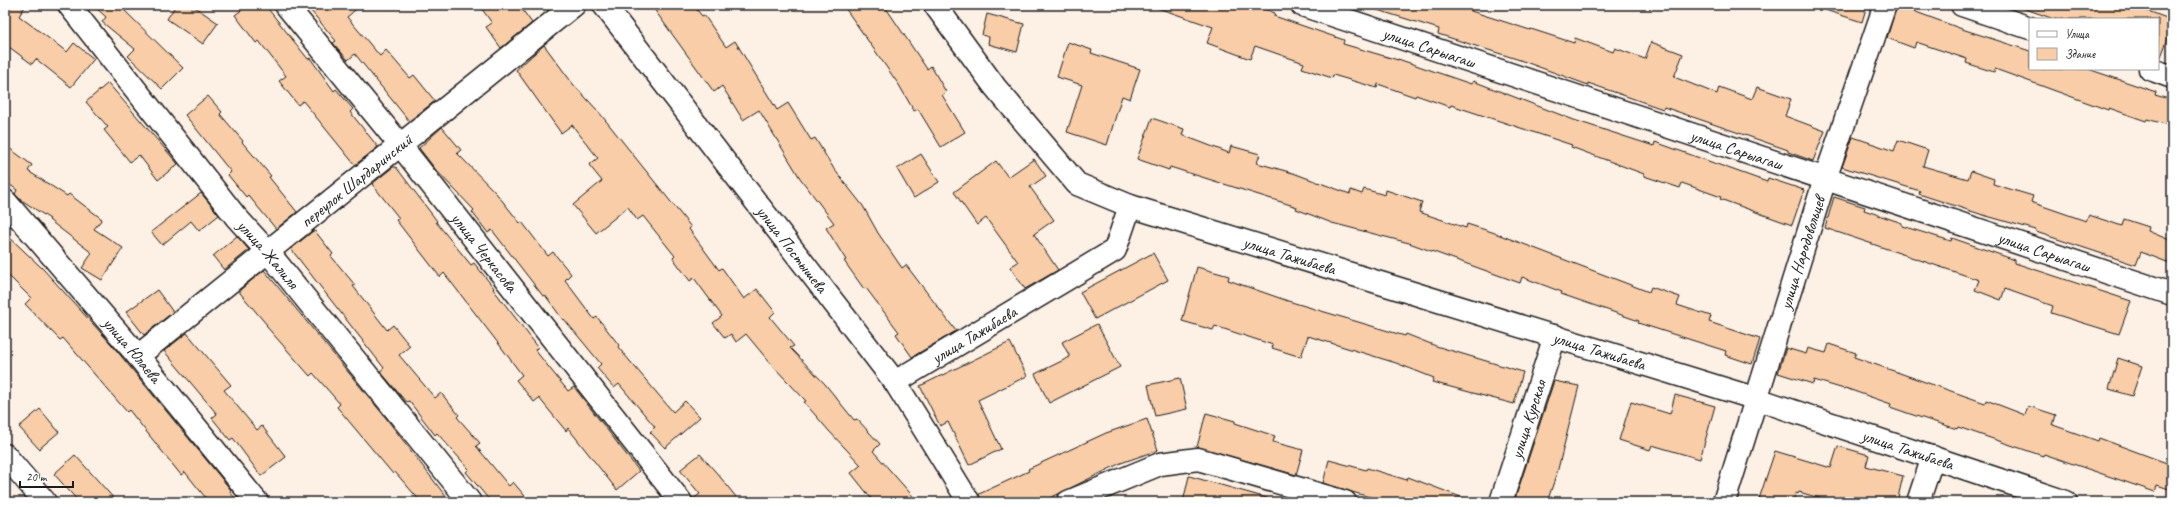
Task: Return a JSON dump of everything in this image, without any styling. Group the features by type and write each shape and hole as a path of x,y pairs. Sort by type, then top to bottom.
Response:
{"street":[{"name":"улица Жалиля","path":"69,5 236,217 268,252 470,502"},
{"name":"улица Черкасова","path":"286,5 401,146 681,502"},
{"name":"переулок Шардаринский","path":"138,356 401,146 574,5"},
{"name":"улица Постышева","path":"604,5 895,382 968,502"},
{"name":"улица Тажибаева","path":"935,5 995,87 1077,184 1130,206 1757,399 2066,502"},
{"name":"улица Сарыагаш","path":"1302,5 1632,113 2172,294"},
{"name":"улица Народовольцев","path":"1724,502 1826,179 1885,5"},
{"path":"1962,5 2029,28"},
{"path":"2153,70 2172,77"},
{"name":"улица Юлаева","path":"5,201 138,356 257,502"},
{"name":"улица Тажибаева","path":"895,382 1115,250 1130,206"},
{"name":"улица Курская","path":"1501,502 1554,336"},
{"path":"5,455 45,502"},
{"path":"1918,502 1933,457"},
{"path":"1068,502 1160,464 1198,459 1344,502"}],"building":[{"path":"5,5 26,5 19,16 67,52 74,43 94,59 71,87 36,59 32,64 5,44"},
{"path":"93,5 119,5 183,68 162,89 128,56 135,49 102,22 106,17"},
{"path":"176,5 192,5 218,23 203,44 167,19"},
{"path":"248,5 265,5 308,59 310,58 334,91 336,89 353,109 350,112 378,147 355,165 303,101 298,105 279,81 286,76 259,41 256,43 235,15"},
{"path":"306,5 361,5 347,17 380,56 386,50 410,78 414,75 435,101 409,121 355,54 348,60 333,43 336,41"},
{"path":"479,5 519,5 532,23 501,48 486,27 492,23"},
{"path":"651,5 693,5 702,16 704,15 726,47 735,41 777,110 788,103 811,140 815,138 834,169 863,206 878,233 902,268 906,265 956,331 912,357 896,334 899,332 866,288 864,289 844,261 846,260 826,228 834,223 800,178 759,110 743,120 722,86 714,92"},
{"path":"843,5 884,5 927,69 931,66 946,92 942,95 965,132 941,147 918,109 914,111 899,85"},
{"path":"1155,5 1254,5 1275,13 1274,16 1344,40 1343,44 1398,59 1471,84 1473,81 1574,120 1654,146 1655,142 1767,182 1768,178 1804,190 1792,225 1720,199 1721,197 1682,183 1680,188 1644,176 1644,174 1571,147 1572,145 1451,105 1450,107 1416,95 1415,97 1378,84 1377,88 1333,75 1332,78 1302,68 1304,63 1255,46 1250,59 1207,43 1213,27 1155,7"},
{"path":"1372,5 1473,5 1471,11 1530,30 1531,29 1574,43 1575,38 1613,52 1615,48 1645,59 1651,42 1683,54 1674,77 1717,94 1719,87 1752,99 1757,87 1791,99 1785,116 1825,131 1813,161 1788,152 1788,150 1664,107 1663,109 1588,83 1588,85 1520,60 1438,34 1439,29 1371,8"},
{"path":"1820,5 1867,5 1862,22 1819,8"},
{"path":"1897,5 1962,29 2029,51 2029,70 2091,70 2156,92 2155,95 2172,100 2172,126 2147,119 2146,121 2109,108 2108,110 1995,69 1994,72 1966,63 1967,59 1916,42 1914,48 1887,38"},
{"path":"2020,5 2132,5 2172,20 2172,28 2159,59 2159,18 2051,18 2020,7"},
{"path":"987,14 1024,24 1017,52 988,44 989,37 982,35"},
{"path":"1068,42 1092,50 1091,53 1140,69 1130,99 1122,96 1107,145 1067,132 1082,85 1057,77"},
{"path":"544,45 573,84 598,111 691,227 689,229 719,270 722,268 744,299 757,289 775,312 770,317 794,346 790,348 825,384 854,420 857,419 880,444 873,451 918,502 874,502 851,473 861,465 829,431 804,402 806,401 771,364 746,334 736,342 731,334 725,338 713,323 722,316 694,278 690,281 673,258 675,256 643,216 637,220 628,207 596,233 573,205 602,181 589,165 598,158 572,125 561,133 516,70"},
{"path":"108,83 178,164 158,180 139,155 130,162 104,130 108,127 86,102"},
{"path":"208,96 222,112 220,114 271,176 269,177 297,212 276,229 248,195 246,197 228,175 231,172 185,115"},
{"path":"1152,118 1184,129 1182,135 1229,153 1231,146 1260,154 1257,163 1293,173 1350,194 1351,190 1362,194 1364,189 1385,195 1386,190 1422,202 1419,212 1466,228 1467,224 1492,232 1649,292 1651,287 1680,297 1677,305 1711,316 1709,322 1760,339 1752,364 1725,355 1726,351 1638,323 1639,321 1561,294 1562,292 1522,277 1520,283 1409,243 1332,223 1296,209 1297,207 1170,167 1169,170 1137,159"},
{"path":"442,127 461,150 457,153 496,193 520,223 522,222 548,256 553,252 571,274 565,280 594,319 597,317 619,345 618,347 673,412 685,401 700,417 665,448 650,432 655,427 619,384 614,388 597,368 601,364 564,319 563,320 545,295 543,296 492,230 488,233 472,212 474,210 436,170 419,148"},
{"path":"1853,137 1894,151 1898,140 1928,150 1923,166 1968,179 1971,171 1994,179 1993,184 2033,196 2031,202 2086,221 2089,215 2122,226 2124,219 2149,227 2148,231 2172,241 2172,264 2141,252 2136,265 2036,232 2036,230 1983,215 1919,194 1920,191 1842,167"},
{"path":"5,145 32,165 28,171 67,196 69,194 102,219 94,229 123,248 102,280 82,268 92,253 49,220 50,219 20,199 15,194 17,190 5,181"},
{"path":"921,154 939,182 914,198 897,169"},
{"path":"1034,159 1046,176 1030,187 1054,220 1034,234 1058,270 1025,289 1010,267 1018,262 986,218 977,225 954,192 996,161 1008,177"},
{"path":"393,167 396,167 437,221 436,222 471,265 474,263 494,288 493,289 538,347 535,350 568,391 574,387 639,471 617,490 568,428 566,431 539,398 534,402 516,380 522,375 498,343 444,273 440,277 396,220 399,218 372,184"},
{"path":"201,193 219,215 199,231 191,221 162,245 151,232"},
{"path":"1834,197 1865,207 1864,210 1902,223 1902,226 1951,241 1952,238 2015,260 2015,263 2131,301 2119,334 2051,313 2053,306 2005,289 2001,300 1975,290 1979,280 1825,228"},
{"path":"315,231 333,254 331,256 355,285 353,286 387,330 393,325 410,346 399,355 435,398 441,393 459,415 457,417 480,443 476,446 509,486 513,482 530,502 491,502 466,472 469,469 437,433 435,435 409,401 406,402 380,371 384,368 291,249"},
{"path":"5,233 43,269 112,345 231,490 230,492 238,502 209,502 185,472 181,475 129,410 127,412 63,338 60,340 25,304 31,298 5,272"},
{"path":"237,236 249,250 224,270 213,256"},
{"path":"1153,253 1168,280 1095,319 1080,292"},
{"path":"1197,267 1229,276 1228,280 1288,301 1405,336 1406,334 1436,346 1523,372 1514,404 1432,382 1434,378 1396,363 1308,336 1301,357 1272,348 1273,345 1215,326 1213,330 1182,321"},
{"path":"264,270 386,418 450,502 421,502 395,472 393,474 337,407 340,404 313,373 310,376 266,326 267,325 240,293 240,290"},
{"path":"157,290 173,312 144,335 126,312"},
{"path":"1097,324 1120,367 1049,403 1035,374 1070,357 1062,342"},
{"path":"187,333 231,385 224,390 257,430 262,426 286,457 261,476 233,438 230,440 212,418 217,414 164,351"},
{"path":"1010,342 1027,376 978,400 1001,449 969,465 948,422 940,426 920,386"},
{"path":"1829,344 1856,353 1854,357 1985,403 1986,400 2025,415 2028,406 2056,415 2053,425 2098,441 2099,438 2172,465 2172,490 2157,485 2155,492 2044,454 2043,456 1958,427 1957,429 1916,416 1890,407 1891,404 1845,388 1844,389 1814,380 1813,384 1778,373 1786,348 1806,354 1808,348 1826,353"},
{"path":"2118,358 2142,366 2132,396 2109,389"},
{"path":"1180,378 1187,409 1155,416 1148,385"},
{"path":"1554,381 1579,386 1557,473 1547,502 1514,502"},
{"path":"1675,395 1715,406 1700,459 1652,445 1650,450 1619,440 1631,402 1670,414"},
{"path":"40,409 59,432 39,449 19,427"},
{"path":"1206,413 1235,421 1235,423 1275,436 1273,442 1303,450 1296,475 1197,447"},
{"path":"1147,419 1158,450 1121,463 1042,502 981,502 979,494 1029,471 1028,469 1106,433"},
{"path":"1838,446 1869,455 1866,466 1903,476 1897,502 1833,502 1799,492 1798,494 1796,493 1793,502 1758,502 1775,451 1831,468"},
{"path":"700,454 740,502 693,502 693,499 700,494 680,470"},
{"path":"75,455 117,502 79,502 54,474"},
{"path":"1329,460 1366,470 1367,468 1407,480 1408,477 1474,502 1388,502 1352,492 1323,483"},
{"path":"1189,476 1267,498 1267,502 1183,502"}]}
